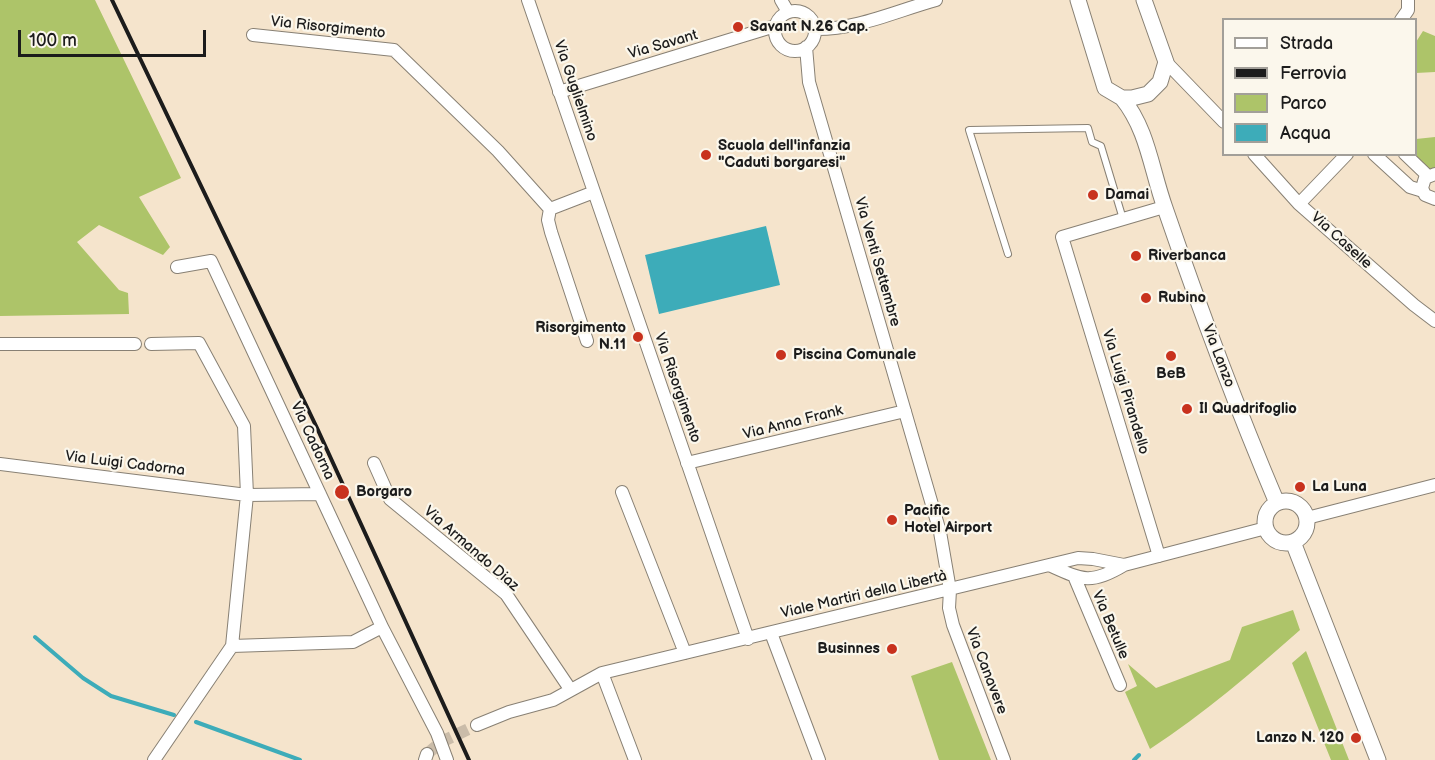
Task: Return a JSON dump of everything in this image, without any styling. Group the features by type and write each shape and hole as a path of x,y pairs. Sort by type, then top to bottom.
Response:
{"street":[{"name":"Via Guglielmino","path":"528,0 594,192"},
{"path":"781,0 788,12"},
{"path":"814,29 862,23 918,2 936,0"},
{"path":"1078,0 1105,88 1122,98 1148,94 1160,82 1166,62"},
{"path":"1144,0 1166,62 1222,120"},
{"path":"788,12 806,14 813,23 812,40 806,47 792,50 785,48 777,39 776,26 782,15 788,12"},
{"name":"Via Savant","path":"560,92 776,26"},
{"name":"Via Risorgimento","path":"253,35 394,50 498,151 550,209"},
{"name":"Via Venti Settembre","path":"806,47 809,82 940,532 950,591"},
{"name":"Via Venti Settembre","path":"792,50 809,82"},
{"name":"Via Lanzo","path":"1141,126 1148,94"},
{"name":"Via Lanzo","path":"1122,98 1141,126 1164,207 1218,358 1277,503"},
{"name":"Via Caselle","path":"1256,156 1299,204 1435,321"},
{"path":"1299,204 1345,156"},
{"path":"1376,156 1410,187 1423,191"},
{"path":"1408,156 1432,175 1423,181 1423,191 1428,198 1435,199"},
{"path":"587,340 548,220 550,209 594,192"},
{"name":"Via Risorgimento","path":"594,192 748,639"},
{"path":"1123,219 1164,207"},
{"name":"Via Luigi Pirandello","path":"1123,219 1062,237 1160,556"},
{"name":"Via Cadorna","path":"177,267 211,261 382,627 437,733 447,760"},
{"path":"151,345 199,343 244,426 247,495 232,646 154,760"},
{"path":"0,344 135,344"},
{"name":"Via Anna Frank","path":"687,463 905,411"},
{"name":"Via Armando Diaz","path":"374,463 390,499 506,594 570,689"},
{"name":"Via Luigi Cadorna","path":"0,464 247,495 320,494"},
{"path":"1307,518 1435,485"},
{"path":"622,492 685,653"},
{"path":"1283,501 1296,503 1305,512 1307,518 1305,532 1293,542 1285,543 1277,540 1270,536 1266,528 1266,516 1269,511 1277,503 1283,501"},
{"name":"Viale Martiri della Libertà","path":"1048,565 1083,579 1110,573 1124,565 1266,528"},
{"path":"1293,542 1378,760"},
{"name":"Viale Martiri della Libertà","path":"477,725 509,712 553,700 602,673 950,591 1078,558 1124,565"},
{"name":"Via Betulle","path":"1074,576 1120,685"},
{"name":"Via Canavere","path":"950,591 949,608 953,625 1004,760"},
{"path":"232,646 352,642 382,627"},
{"path":"771,633 819,760"},
{"path":"602,673 635,760"}],"lane":[{"path":"1008,254 969,130 1088,128 1092,142 1101,146 1123,219"}],"green space":[{"path":"0,0 95,0 181,178 139,197 170,247 163,255 99,225 77,242 119,290 128,293 129,314 0,316"},
{"path":"1423,31 1435,36 1435,72 1417,73 1417,40"},
{"path":"1435,137 1435,170 1429,170 1414,156 1417,156 1417,139"},
{"path":"1293,610 1300,630 1209,707 1150,749 1125,692 1137,686 1128,664 1156,688 1230,660 1242,627"},
{"path":"1306,651 1349,760 1331,760 1292,663"},
{"path":"952,662 991,760 939,760 911,676"}],"water":[{"path":"766,226 780,285 659,314 645,255"}],"waterway":[{"path":"35,637 83,678 111,696 174,715"},
{"path":"196,722 300,760"},
{"path":"1134,760 1139,755"}],"tunnel":[{"path":"427,754 441,742 477,725"}],"railway":[{"path":"112,0 317,428 469,760"}],"place":[{"name":"Savant N.26 Cap.","path":"738,27"},
{"name":"Scuola dell'infanzia \"Caduti borgaresi\"","path":"706,155"},
{"name":"Damai","path":"1093,195"},
{"name":"Riverbanca","path":"1136,256"},
{"name":"Rubino","path":"1146,298"},
{"name":"Risorgimento N.11","path":"638,337"},
{"name":"Piscina Comunale","path":"781,355"},
{"name":"BeB","path":"1171,356"},
{"name":"Il Quadrifoglio","path":"1187,409"},
{"name":"La Luna","path":"1300,487"},
{"name":"Borgaro","path":"342,492"},
{"name":"Pacific Hotel Airport","path":"892,520"},
{"name":"Businnes","path":"892,649"},
{"name":"Lanzo N. 120","path":"1356,738"}]}
